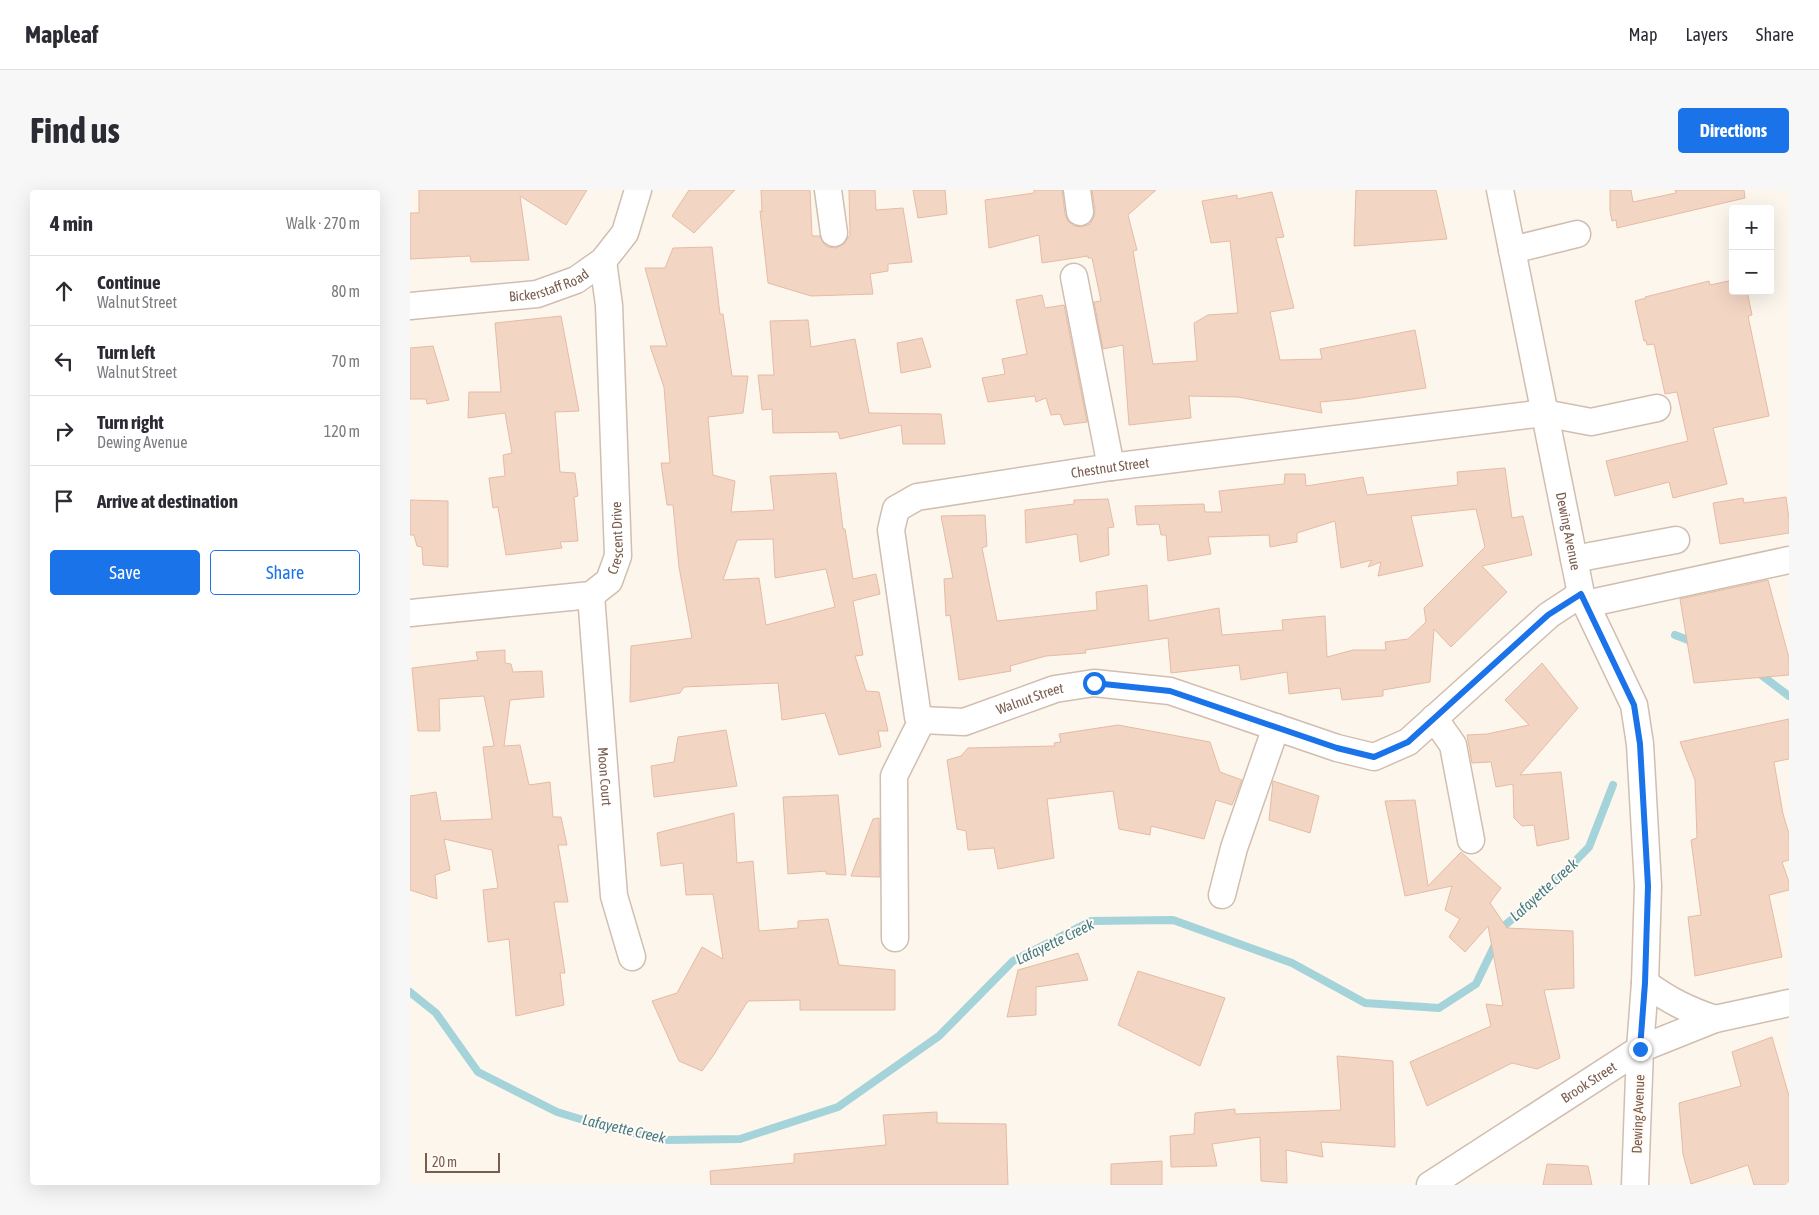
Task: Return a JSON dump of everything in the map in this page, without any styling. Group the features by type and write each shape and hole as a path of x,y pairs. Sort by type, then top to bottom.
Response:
{"street":[{"name":"Bickerstaff Road","path":"410,306 537,294 576,280 603,261 625,232 638,190"},
{"path":"828,190 834,232"},
{"name":"Dewing Avenue","path":"1500,190 1583,599 1634,705 1640,744 1648,886 1635,1185"},
{"path":"1512,250 1577,234"},
{"name":"Crescent Drive","path":"591,595 609,581 618,556 609,305 603,261"},
{"path":"1074,277 1111,467"},
{"name":"Chestnut Street","path":"922,720 918,718 891,530 896,509 917,497 1111,467 1544,413 1591,422 1657,408"},
{"path":"1574,559 1676,540"},
{"path":"1583,599 1789,560"},
{"path":"410,613 591,595"},
{"name":"Moon Court","path":"591,595 614,896 632,957"},
{"name":"Walnut Street","path":"922,720 964,722 1055,689 1094,683 1170,691 1337,748 1374,757 1408,742 1548,615 1583,599"},
{"path":"1434,718 1454,744 1471,840"},
{"path":"895,938 894,776 922,720"},
{"path":"1222,895 1242,823 1276,728"},
{"path":"1645,983 1667,999 1686,1009 1715,1019"},
{"name":"Brook Street","path":"1430,1185 1640,1049 1715,1019 1789,1003"}],"building":[{"path":"419,190 587,190 566,225 520,196 529,260 471,262 470,256 410,259 410,213 419,213"},
{"path":"689,190 735,190 694,233 672,216"},
{"path":"761,190 810,190 812,236 820,236 823,243 828,247 836,248 844,244 850,235 849,190 875,190 876,210 903,208 912,262 888,264 888,271 870,274 873,294 811,296 768,283 760,211 762,212"},
{"path":"913,190 945,190 947,214 918,218"},
{"path":"1034,190 1062,190 1065,214 1068,221 1074,226 1082,227 1090,224 1094,217 1095,210 1092,190 1156,190 1128,215 1137,250 1133,251 1153,364 1197,361 1194,323 1208,315 1238,313 1230,241 1211,243 1202,201 1237,195 1237,199 1272,192 1284,237 1276,238 1294,308 1270,312 1280,360 1322,359 1320,349 1415,330 1426,388 1320,402 1322,413 1238,397 1189,396 1191,418 1129,425 1123,345 1103,349 1094,302 1101,301 1092,258 1088,258 1088,256 1042,263 1039,235 989,248 985,200 1034,193"},
{"path":"1356,190 1436,190 1447,239 1354,246"},
{"path":"1610,190 1631,190 1633,202 1676,193 1675,190 1744,190 1745,198 1617,228 1616,220 1612,221 1610,211"},
{"path":"712,247 720,314 723,314 732,376 748,376 743,413 708,417 713,475 735,481 731,512 774,510 770,476 836,473 843,529 845,529 853,579 876,574 880,594 853,601 863,655 855,656 866,691 879,692 888,731 878,731 881,747 839,755 825,713 782,720 778,683 684,687 680,693 630,702 631,646 692,638 679,567 673,505 667,505 661,463 670,463 664,387 650,346 667,346 645,268 665,268 673,248","holes":["773,539 775,578 826,569 835,607 766,625 759,578 723,580 737,540"]},
{"path":"1709,281 1710,285 1729,281 1729,295 1748,295 1752,315 1748,316 1769,416 1713,428 1727,484 1673,498 1669,482 1615,496 1606,461 1688,441 1677,392 1665,394 1654,344 1647,345 1646,341 1644,341 1635,301"},
{"path":"1042,295 1045,308 1064,305 1087,422 1064,425 1060,414 1051,415 1046,398 1036,402 1035,396 988,402 982,378 1005,374 1002,359 1027,354 1016,300"},
{"path":"561,316 579,411 555,412 560,472 575,473 578,496 574,497 578,541 560,542 562,548 506,555 498,507 493,508 489,478 505,476 503,455 512,453 505,413 468,418 469,392 501,392 495,323"},
{"path":"808,320 811,347 855,339 869,413 941,414 945,444 903,444 901,425 840,439 838,432 773,433 772,409 762,410 758,375 774,375 770,321"},
{"path":"922,338 931,367 901,373 897,343"},
{"path":"433,346 449,400 427,404 426,399 410,399 410,348"},
{"path":"1505,468 1512,518 1523,516 1532,555 1482,566 1507,592 1451,647 1434,629 1430,682 1383,690 1383,696 1342,700 1340,688 1289,694 1287,672 1241,680 1239,665 1171,673 1168,638 1085,650 1086,653 1046,656 1010,666 1011,671 959,680 950,615 946,616 944,579 953,578 941,516 985,515 987,546 982,548 997,621 1097,610 1096,592 1147,585 1149,621 1219,608 1222,635 1283,630 1282,620 1325,616 1327,657 1353,650 1386,650 1385,642 1408,639 1426,622 1424,608 1485,547 1476,509 1411,516 1423,566 1378,576 1381,562 1368,567 1372,560 1341,568 1335,521 1297,533 1297,542 1270,547 1269,535 1208,537 1211,554 1168,561 1166,535 1161,535 1159,524 1137,525 1135,506 1204,504 1205,512 1222,512 1219,491 1284,484 1285,474 1305,474 1306,486 1363,477 1367,495 1458,485 1457,472"},
{"path":"1786,497 1789,533 1720,544 1713,503 1743,498 1744,503"},
{"path":"1108,499 1114,527 1108,528 1109,555 1080,562 1077,534 1026,543 1025,510 1074,504 1074,500"},
{"path":"410,500 448,501 448,567 423,565 422,547 417,546 414,535 410,535"},
{"path":"1768,580 1789,658 1789,675 1694,683 1680,599"},
{"path":"505,650 505,663 511,664 513,672 542,671 544,697 510,700 504,746 520,745 529,785 550,782 553,817 561,817 567,845 558,845 568,902 554,902 565,973 560,973 564,1005 516,1016 509,939 488,942 483,890 498,888 492,850 444,839 450,870 435,875 437,899 410,890 410,796 436,792 441,821 492,819 483,747 494,746 484,696 439,699 440,731 418,731 412,668 478,660 476,652"},
{"path":"1542,663 1578,708 1520,775 1561,772 1569,839 1537,846 1534,825 1522,826 1514,818 1513,784 1496,787 1491,762 1472,763 1467,735 1487,734 1529,725 1505,700"},
{"path":"1789,719 1789,759 1774,762 1783,814 1789,834 1789,860 1782,862 1789,882 1789,890 1769,895 1782,957 1695,976 1688,917 1701,915 1691,840 1697,838 1695,780 1680,742"},
{"path":"1118,725 1210,742 1220,772 1242,780 1232,805 1216,800 1204,839 1151,826 1150,835 1119,829 1113,791 1047,799 1054,858 998,869 994,848 968,850 966,831 957,829 947,760 961,756 968,748 1055,746 1054,743 1061,742 1059,734"},
{"path":"726,730 737,786 654,797 651,766 674,762 678,737"},
{"path":"1273,781 1319,796 1310,833 1269,820"},
{"path":"838,795 846,875 826,874 826,871 788,874 783,797"},
{"path":"1415,800 1428,886 1461,852 1501,888 1490,903 1507,928 1573,931 1574,988 1544,990 1560,1058 1537,1069 1512,1063 1427,1106 1410,1062 1491,1026 1486,1004 1503,1006 1488,926 1465,952 1449,937 1460,919 1445,910 1452,886 1405,896 1385,801"},
{"path":"734,813 737,863 753,861 759,931 798,928 798,921 828,919 839,965 895,970 895,1010 800,1010 800,1000 748,1001 702,1071 679,1061 652,1001 677,993 702,947 723,959 713,894 686,895 683,863 661,866 657,833"},
{"path":"879,818 880,877 851,876 873,819"},
{"path":"1078,953 1088,980 1036,987 1036,1015 1007,1017 1018,970"},
{"path":"1138,971 1225,998 1200,1066 1118,1025"},
{"path":"1772,1037 1789,1096 1789,1185 1754,1185 1748,1165 1691,1184 1683,1154 1679,1103 1741,1086 1732,1052"},
{"path":"1337,1056 1393,1061 1395,1147 1321,1142 1323,1157 1286,1150 1287,1183 1261,1181 1260,1137 1212,1144 1217,1166 1171,1167 1170,1136 1194,1134 1195,1113 1235,1109 1235,1114 1341,1110"},
{"path":"937,1112 937,1123 1006,1124 1008,1185 711,1185 710,1171 794,1163 794,1154 886,1145 883,1115"},
{"path":"1162,1161 1162,1185 1111,1185 1111,1164"},
{"path":"1547,1164 1588,1166 1592,1185 1543,1185"}],"waterway":[{"name":"Lafayette Creek","path":"1675,635 1696,643"},
{"name":"Lafayette Creek","path":"1756,671 1789,696"},
{"name":"Lafayette Creek","path":"410,992 436,1013 478,1072 557,1112 606,1127 667,1140 740,1139 838,1107 939,1036 1013,961 1091,921 1173,920 1292,963 1365,1003 1439,1008 1476,984 1504,926 1549,888 1589,847 1613,785"}],"route":[{"path":"1094,683 1170,691 1337,748 1374,757 1408,742 1548,615 1581,594 1634,705 1640,744 1648,886 1645,983 1640,1049"}]}
